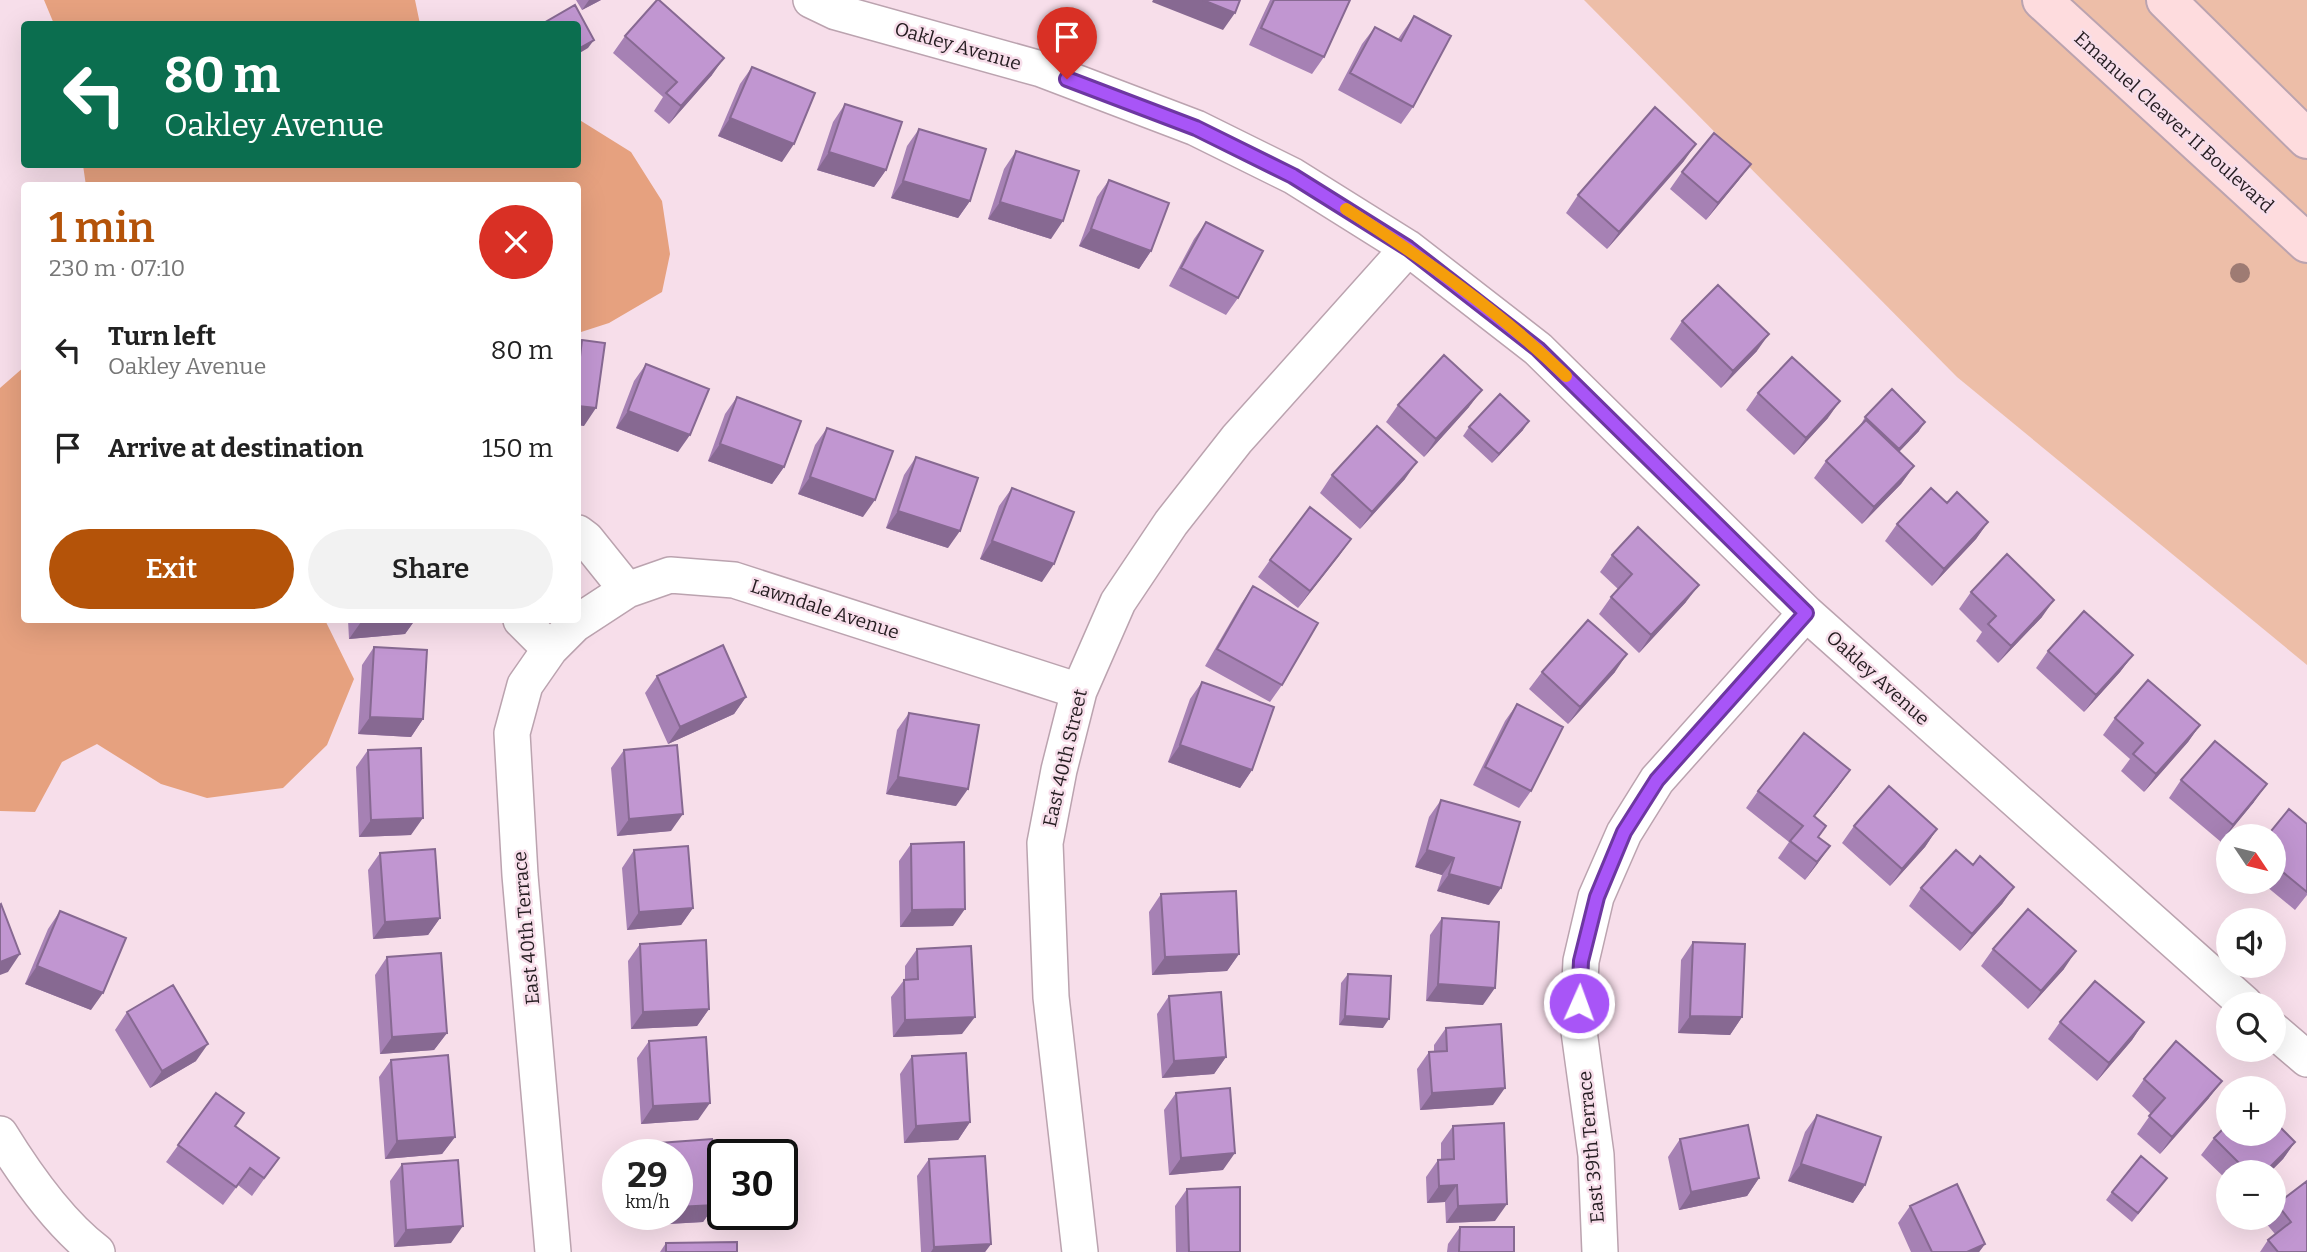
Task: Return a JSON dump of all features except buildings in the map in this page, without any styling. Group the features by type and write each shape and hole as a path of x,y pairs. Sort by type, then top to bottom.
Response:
{"main road":[{"name":"Emanuel Cleaver II Boulevard","path":"2042,0 2307,243"},
{"path":"2166,0 2307,139"}],"street":[{"name":"Oakley Avenue","path":"811,0 836,12 1041,69 1196,128 1293,176 1408,248 1538,349 1806,613 2232,992"},
{"name":"East 40th Street","path":"1080,1252 1051,997 1045,844 1059,770 1079,691 1118,602 1171,523 1237,439 1408,248"},
{"path":"581,535 627,590"},
{"name":"Lawndale Avenue","path":"581,620 627,590 670,575 734,580 1079,691"},
{"name":"East 39th Terrace","path":"1600,1252 1596,1155 1578,1024 1581,961 1597,897 1624,832 1657,780 1806,613"},
{"path":"524,623 550,649"},
{"name":"East 40th Terrace","path":"553,1252 520,875 512,733 525,685 550,649 575,624"},
{"path":"2286,1041 2307,1059"},
{"path":"0,1134 15,1159 53,1208 97,1252"}],"shaded area":[{"path":"44,0 415,0 419,21 53,21"},
{"path":"1584,0 2307,0 2307,665 1957,377"},
{"path":"581,121 631,152 662,201 670,254 662,292 609,323 581,332 581,182 85,182 83,168 581,168"},
{"path":"21,370 21,623 326,623 354,679 327,745 283,788 207,798 161,784 97,744 62,762 35,812 0,811 0,388"}],"slow traffic":[{"path":"1346,209 1408,248 1538,349 1566,376"}],"route":[{"path":"1067,79 1196,128 1293,176 1408,248 1538,349 1806,613 1657,780 1624,832 1597,897 1581,961 1579,1003"}]}
